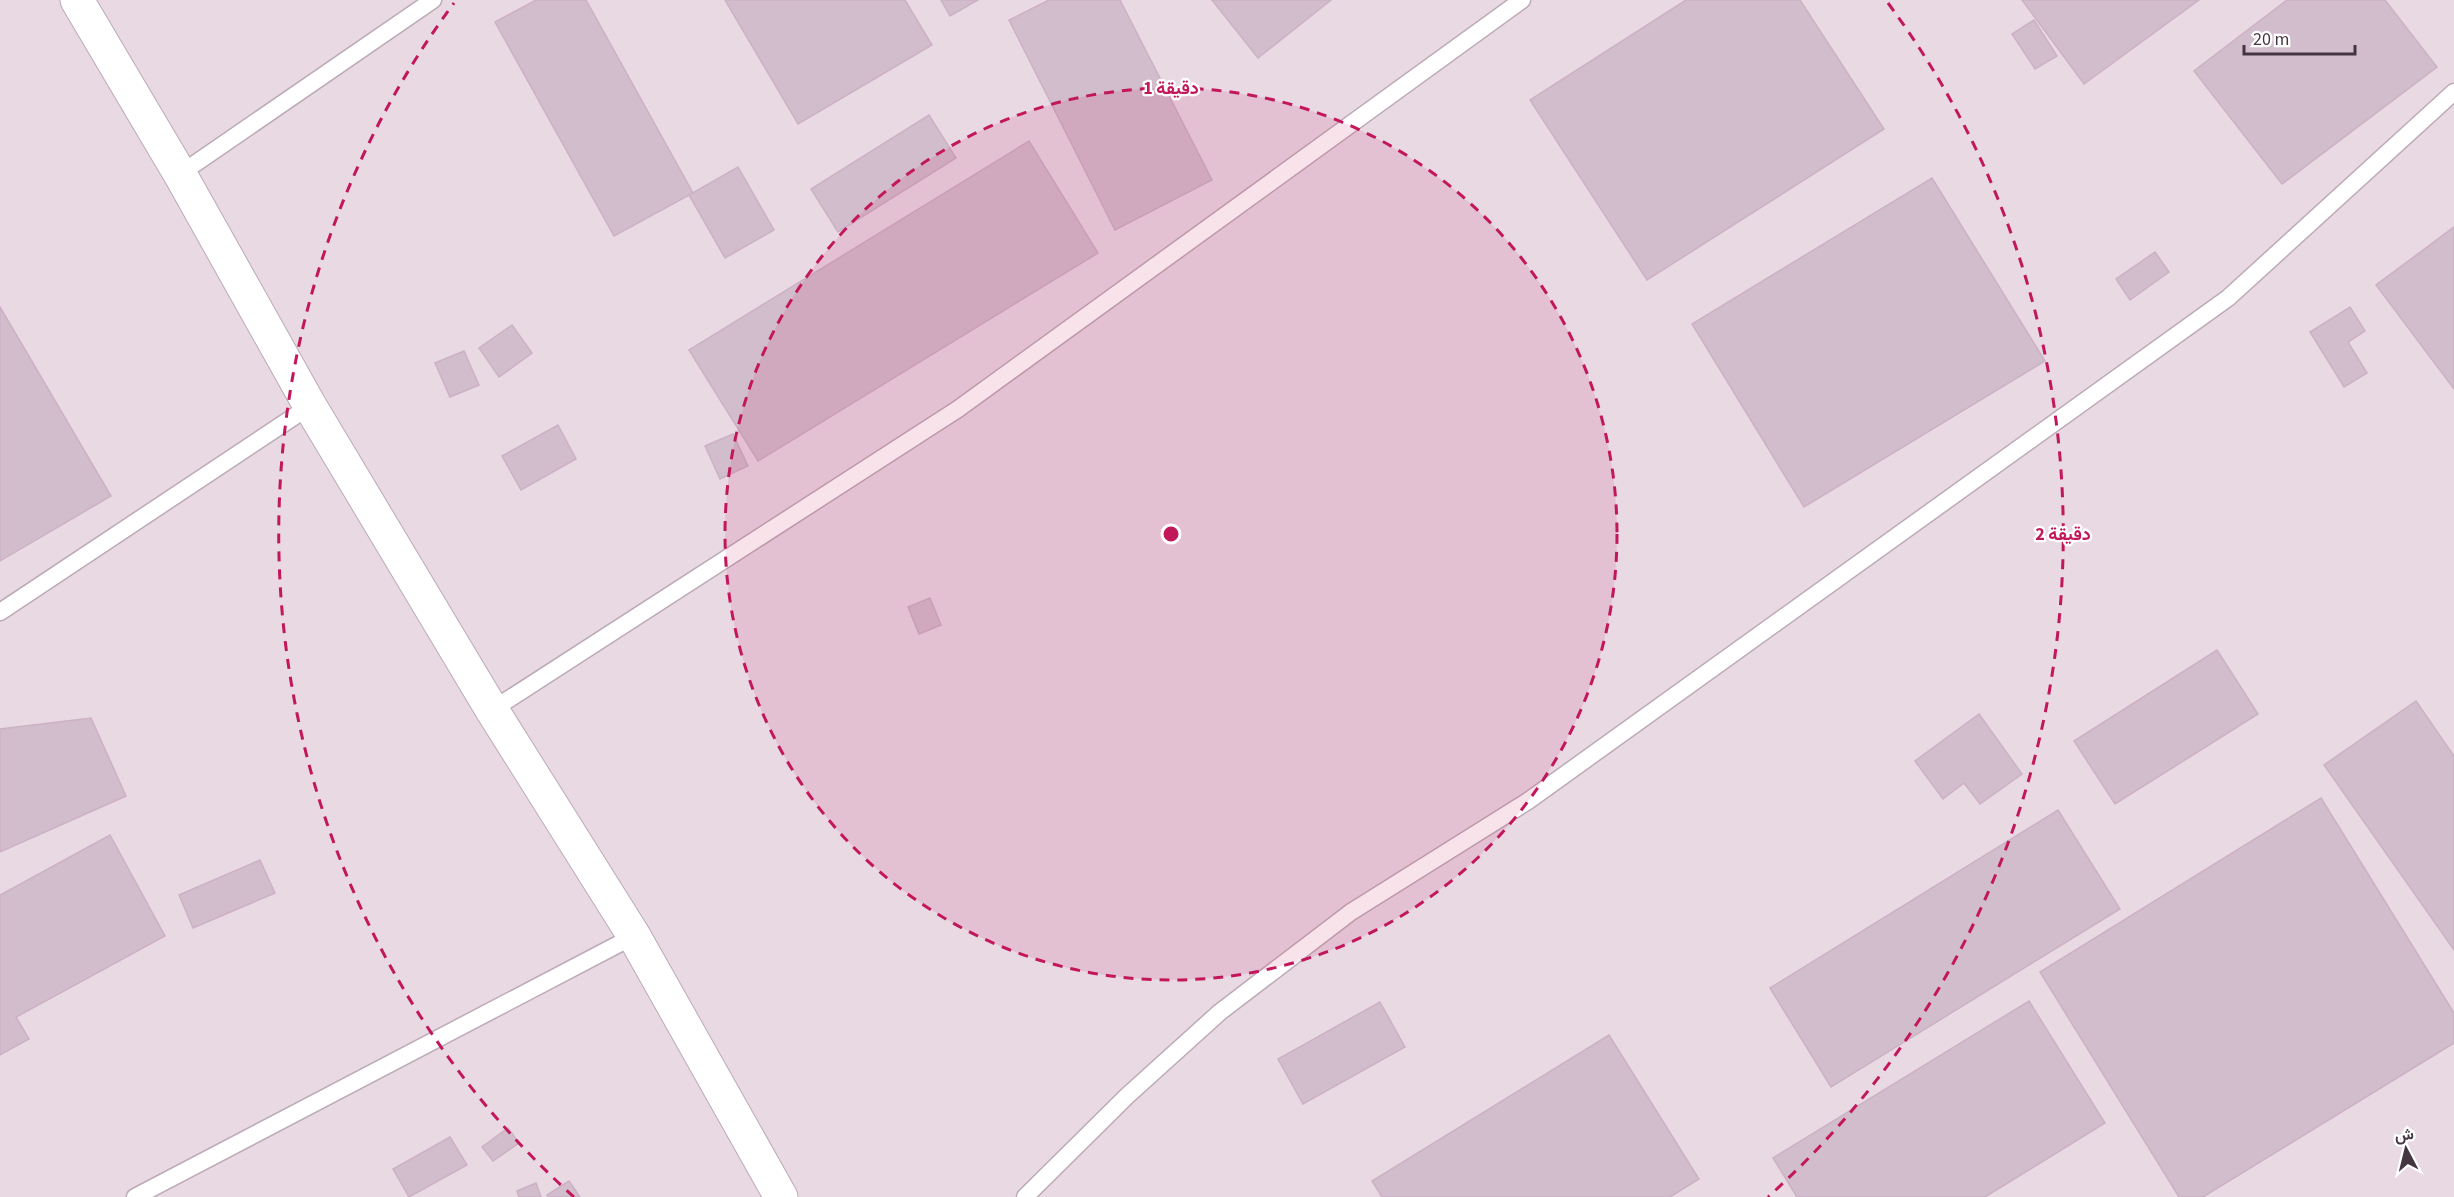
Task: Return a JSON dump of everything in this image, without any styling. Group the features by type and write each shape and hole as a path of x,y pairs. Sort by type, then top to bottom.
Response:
{"street":[{"path":"77,0 180,174 310,406 492,710 634,936 781,1197"}],"lane":[{"path":"180,174 433,0"},
{"path":"492,710 958,408 1522,0"},
{"path":"1025,1197 1128,1096 1220,1012 1351,912 1528,801 2228,298 2454,92"},
{"path":"0,612 310,406"},
{"path":"135,1197 634,936"}],"shaded area":[{"path":"0,0 2454,0 2454,1197 0,1197"}],"building":[{"path":"536,0 586,0 693,193 614,236 495,22"},
{"path":"725,0 905,0 932,45 798,124"},
{"path":"941,0 978,0 950,16"},
{"path":"1049,0 1120,0 1212,180 1115,230 1009,20"},
{"path":"1212,0 1331,0 1258,58"},
{"path":"1686,0 1800,0 1884,129 1647,280 1530,100"},
{"path":"2022,0 2199,0 2084,84"},
{"path":"2287,0 2385,0 2437,67 2282,184 2194,71"},
{"path":"2034,20 2057,56 2035,69 2012,34"},
{"path":"929,115 956,158 838,232 811,189"},
{"path":"1029,141 1098,253 758,461 689,350"},
{"path":"738,167 774,230 725,258 689,195"},
{"path":"1932,178 2045,361 1804,507 1692,324"},
{"path":"2454,227 2454,389 2376,285"},
{"path":"2155,252 2169,272 2130,300 2116,279"},
{"path":"0,307 111,496 0,561"},
{"path":"2350,307 2365,331 2348,342 2367,373 2344,387 2310,332"},
{"path":"512,325 532,353 499,377 479,348"},
{"path":"464,351 479,385 450,397 435,363"},
{"path":"558,425 576,459 521,490 502,456"},
{"path":"733,434 748,466 720,479 705,446"},
{"path":"930,598 941,625 919,634 908,607"},
{"path":"2217,650 2258,714 2115,804 2074,741"},
{"path":"2416,701 2454,756 2454,950 2324,765"},
{"path":"1979,714 2022,774 1980,804 1964,783 1943,799 1915,761"},
{"path":"91,718 126,796 0,852 0,729"},
{"path":"2321,798 2454,1013 2454,1043 2203,1197 2179,1197 2040,972"},
{"path":"2058,810 2120,909 1831,1087 1770,988"},
{"path":"110,835 165,936 16,1017 29,1039 0,1055 0,895"},
{"path":"260,860 275,893 193,928 179,895"},
{"path":"2029,1001 2105,1123 1985,1197 1797,1197 1773,1158"},
{"path":"1380,1002 1405,1047 1303,1104 1278,1059"},
{"path":"1609,1035 1699,1179 1670,1197 1382,1197 1372,1181"},
{"path":"508,1128 519,1143 493,1161 482,1147"},
{"path":"450,1137 467,1165 409,1197 393,1169"},
{"path":"569,1181 580,1197 548,1197 547,1195"},
{"path":"536,1183 541,1197 519,1197 517,1191"}]}
